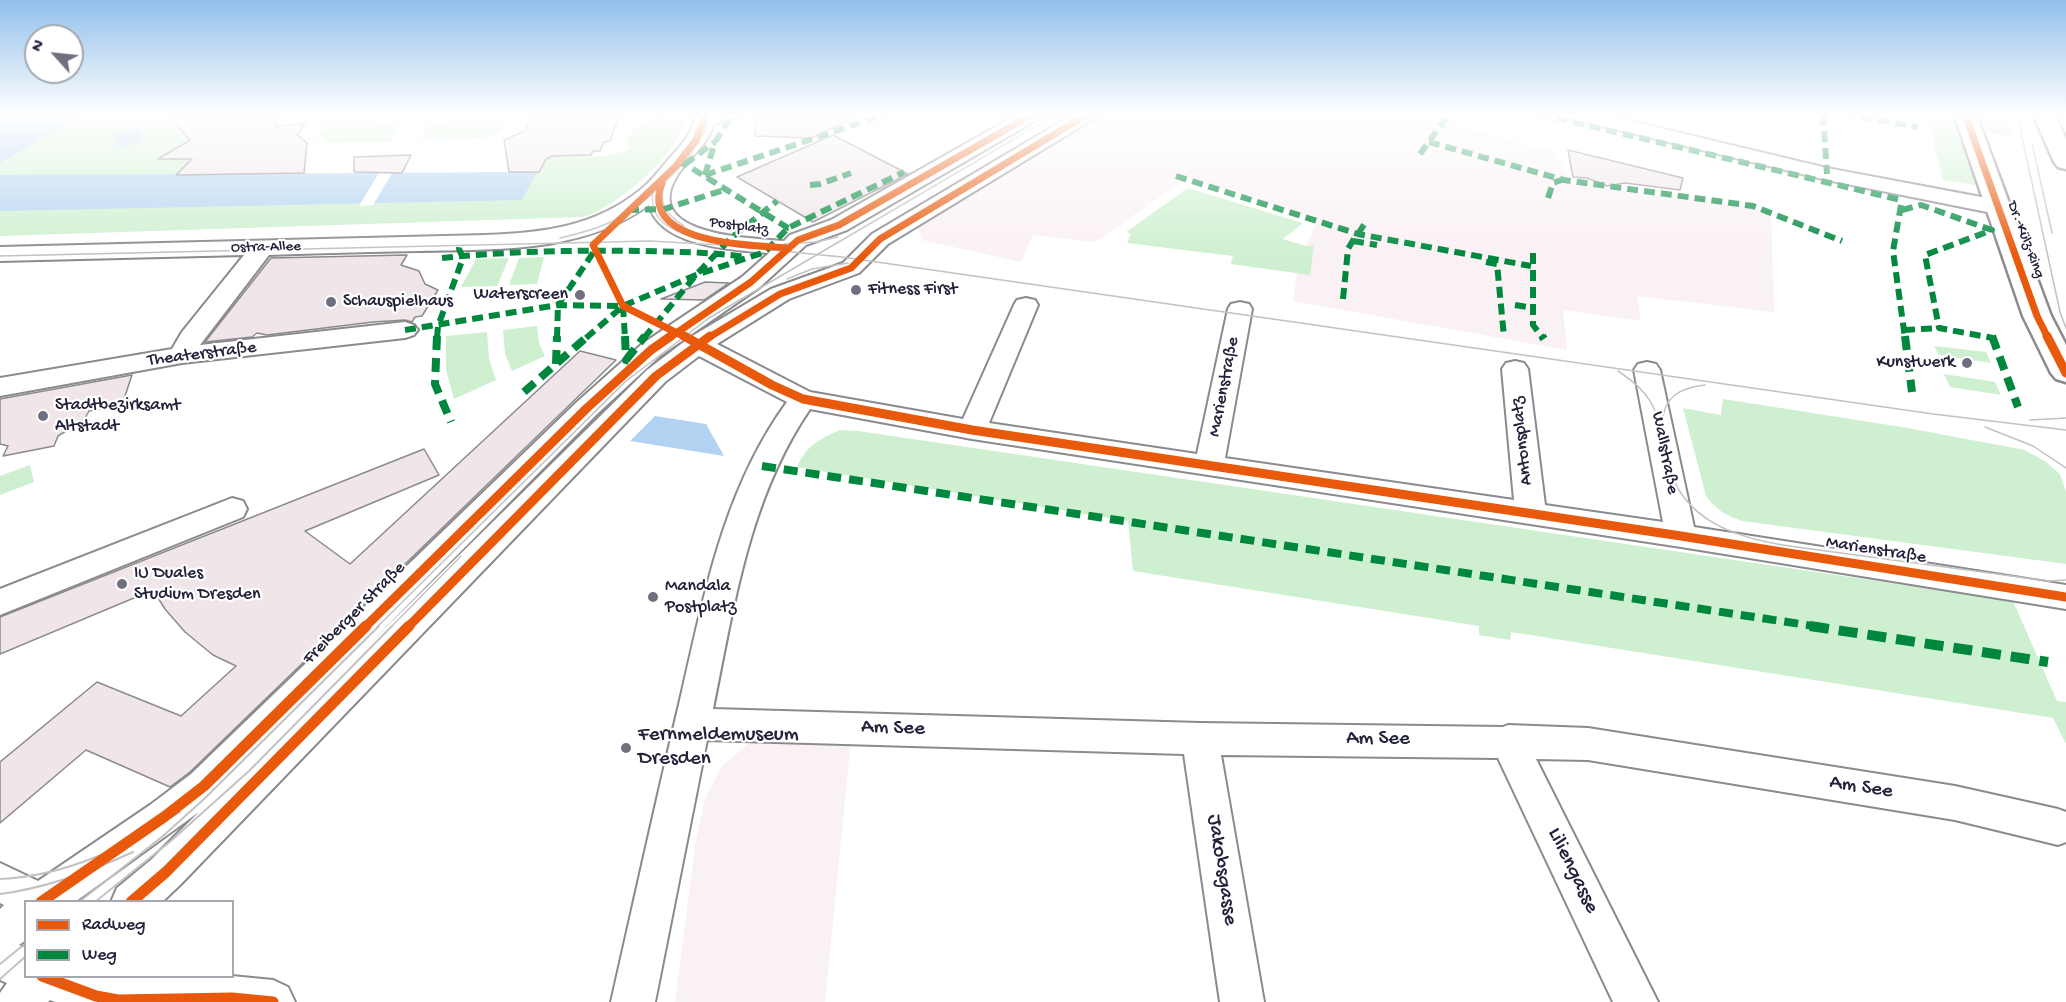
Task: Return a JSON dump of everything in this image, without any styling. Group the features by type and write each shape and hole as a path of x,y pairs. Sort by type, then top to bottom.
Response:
{"main road":[{"name":"Dr.-Külz-Ring","path":"1981,161 2037,316 2066,373"}],"street":[{"name":"Ostra-Allee","path":"0,254 531,240 575,232 608,220 636,204 679,161"},
{"name":"Postplatz","path":"687,338 805,236 839,225 952,161"},
{"path":"133,900 174,864 656,376 687,338 780,294 851,268 870,248 891,233 1011,161"},
{"path":"1771,161 1827,174 1997,207"},
{"name":"Postplatz","path":"666,176 658,190 658,207 666,218 680,228 718,242 789,248"},
{"path":"182,355 191,338 262,248"},
{"path":"972,430 1026,305"},
{"name":"Marienstraße","path":"1209,465 1240,309"},
{"name":"Theaterstraße","path":"0,387 182,355 405,330"},
{"name":"Marienstraße","path":"687,338 772,386 803,399 972,430 1681,536 2066,597"},
{"name":"Freiberger Straße","path":"43,900 164,817 204,786 630,367 687,338"},
{"name":"Antonsplatz","path":"1515,369 1532,514"},
{"name":"Wallstraße","path":"1647,370 1681,536"},
{"path":"633,1002 732,546 762,466 792,412 803,399"},
{"path":"0,602 232,509"},
{"name":"Am See","path":"692,724 1200,739 1509,741 1588,744 1955,803 2058,827"},
{"name":"Jakobsgasse","path":"1200,739 1242,1002"},
{"name":"Liliengasse","path":"1509,741 1636,1002"},
{"path":"0,882 36,900"},
{"path":"0,934 24,916"},
{"path":"0,959 24,968"},
{"path":"18,1002 42,978"},
{"path":"46,978 96,996 118,1000 232,998 273,1002"},
{"path":"192,978 232,998"}],"shaded area":[{"path":"1018,161 1560,161 1571,183 1771,210 1774,312 1637,296 1641,321 1563,310 1567,350 1293,301 1297,273 1317,219 1189,177 1095,242 1033,235 1021,262 922,240 915,224"},
{"path":"775,735 851,738 825,1002 675,1002 696,840 705,799 722,766 748,744"}],"green space":[{"path":"0,161 191,161 177,175 539,172 544,161 661,161 612,203 582,217 0,236"},
{"path":"1938,161 1967,161 1975,185 1943,180"},
{"path":"1188,188 1303,223 1283,239 1306,246 1314,245 1310,275 1231,264 1233,256 1127,243 1131,234 1126,232"},
{"path":"544,257 537,284 509,285 519,258"},
{"path":"509,258 497,286 461,287 476,259"},
{"path":"537,326 539,343 545,356 512,371 505,354 503,330"},
{"path":"487,332 489,359 496,380 454,399 446,370 446,336"},
{"path":"1934,346 1986,352 1991,363 1939,355"},
{"path":"1944,374 1995,382 2001,395 1950,387"},
{"path":"1723,399 1902,427 2025,450 2046,462 2060,474 2066,492 2066,564 1742,521 1731,517 1718,509 1706,496 1683,408 1721,415"},
{"path":"840,430 2013,601 2057,701 2066,702 2066,744 2053,718 1511,632 1510,640 1479,635 1479,626 1133,571 1128,521 797,467 814,444"},
{"path":"30,465 34,482 0,495 0,476"}],"water":[{"path":"537,172 522,200 0,211 0,175"},
{"path":"655,416 706,424 724,456 630,441"}],"pier":[{"path":"379,173 392,173 373,205 359,206"}],"building":[{"path":"190,161 305,161 304,173 176,175"},
{"path":"354,161 408,161 402,173 354,172"},
{"path":"507,161 545,161 539,172 509,172"},
{"path":"774,161 883,161 908,174 813,222 737,177"},
{"path":"1570,161 1612,161 1683,178 1680,190 1625,183 1607,186 1587,178 1573,177"},
{"name":"Schauspielhaus","path":"407,255 401,265 419,271 425,284 438,290 422,316 415,317 412,322 405,320 373,322 267,335 257,333 252,337 205,342 271,258"},
{"path":"705,282 729,283 704,300 661,299"},
{"path":"580,351 616,360 190,772 170,787 86,750 0,823 0,762 97,682 181,716 236,666 213,655 185,632 165,609 153,590 0,654 0,617 424,449 439,475 305,531 350,564"},
{"name":"Stadtbezirksamt Altstadt","path":"132,375 122,405 89,411 84,420 58,436 54,446 3,456 8,446 0,444 0,399"}],"tram line":[{"path":"653,193 685,161"},
{"path":"817,255 977,161"},
{"path":"2027,161 2060,312 2066,328"},
{"path":"2036,161 2052,233"},
{"path":"665,183 662,197 665,208 684,226"},
{"path":"560,238 607,224 627,213 653,193"},
{"path":"653,193 655,211 659,218 672,229 698,239"},
{"path":"784,244 816,242 838,237"},
{"path":"0,256 650,241 722,245 817,255"},
{"path":"377,627 626,381 709,318 817,255"},
{"path":"817,255 1933,414 2066,430"},
{"path":"787,279 812,269 848,263"},
{"path":"1618,371 1643,391 1650,401 1659,422 1675,484 1686,500 1699,513 1731,532 1789,546 2049,581 2066,580"},
{"path":"1662,423 1666,406 1675,395 1688,388 1705,385"},
{"path":"2030,420 2066,418"},
{"path":"1985,427 2033,446 2066,468"},
{"path":"391,627 461,556"},
{"path":"82,900 163,836 203,800 379,626"},
{"path":"97,900 172,840 249,771 392,626"},
{"path":"0,879 49,872 94,858 138,837 180,812"},
{"path":"0,894 35,888 68,878 133,852"},
{"path":"0,964 24,945"},
{"path":"0,979 24,958"}],"marked path":[{"path":"685,164 689,161"},
{"path":"705,175 709,161"},
{"path":"705,175 747,161"},
{"path":"1496,161 1564,180 1753,206 1842,241"},
{"path":"1736,161 1901,200"},
{"path":"1826,161 1827,174"},
{"path":"677,163 685,164 788,228 793,228"},
{"path":"405,330 558,305 623,306 696,275 765,252 788,228 904,172"},
{"path":"810,185 820,184 851,173"},
{"path":"1176,176 1358,234 1531,266"},
{"path":"1548,198 1553,183 1564,179"},
{"path":"628,210 664,209 727,189"},
{"path":"626,360 696,275 731,238 777,201"},
{"path":"1901,205 1893,251 1912,392"},
{"path":"1902,210 1921,205 1992,230 1925,255 1939,328 1992,336 2018,407"},
{"path":"1358,234 1367,220"},
{"path":"1343,299 1348,249 1355,237"},
{"path":"1353,241 1377,245"},
{"path":"451,422 435,384 438,326 463,258 459,249 460,243"},
{"path":"442,258 490,253 595,250 718,253 746,257"},
{"path":"556,364 558,305 595,250"},
{"path":"1533,253 1533,325 1544,339"},
{"path":"1486,262 1497,264 1504,337"},
{"path":"1515,305 1533,308"},
{"path":"623,306 626,360 629,361"},
{"path":"524,392 623,306"},
{"path":"1904,330 1939,328"},
{"path":"762,466 2048,662"}],"cycle path":[{"path":"680,161 593,245 623,306 803,399 972,430 1681,536 2066,597"},
{"path":"44,900 164,817 204,786 587,408 651,350 751,282 798,240 839,225 951,161"},
{"path":"133,900 166,872 656,376 698,344 780,294 851,268 880,239 1010,161"},
{"path":"1982,161 2037,316 2066,373"},
{"path":"662,183 657,195 658,206 672,224 684,231 719,242 789,248"},
{"path":"47,978 96,996 118,1000 232,998 273,1002"}],"place":[{"name":"Fitness First","path":"856,290"},
{"name":"Waterscreen","path":"580,295"},
{"name":"Schauspielhaus","path":"331,302"},
{"name":"Kunstwerk","path":"1967,363"},
{"name":"Stadtbezirksamt Altstadt","path":"43,416"},
{"name":"IU Duales Studium Dresden","path":"122,584"},
{"name":"Mandala Postplatz","path":"653,597"},
{"name":"Fernmeldemuseum Dresden","path":"626,748"}]}
